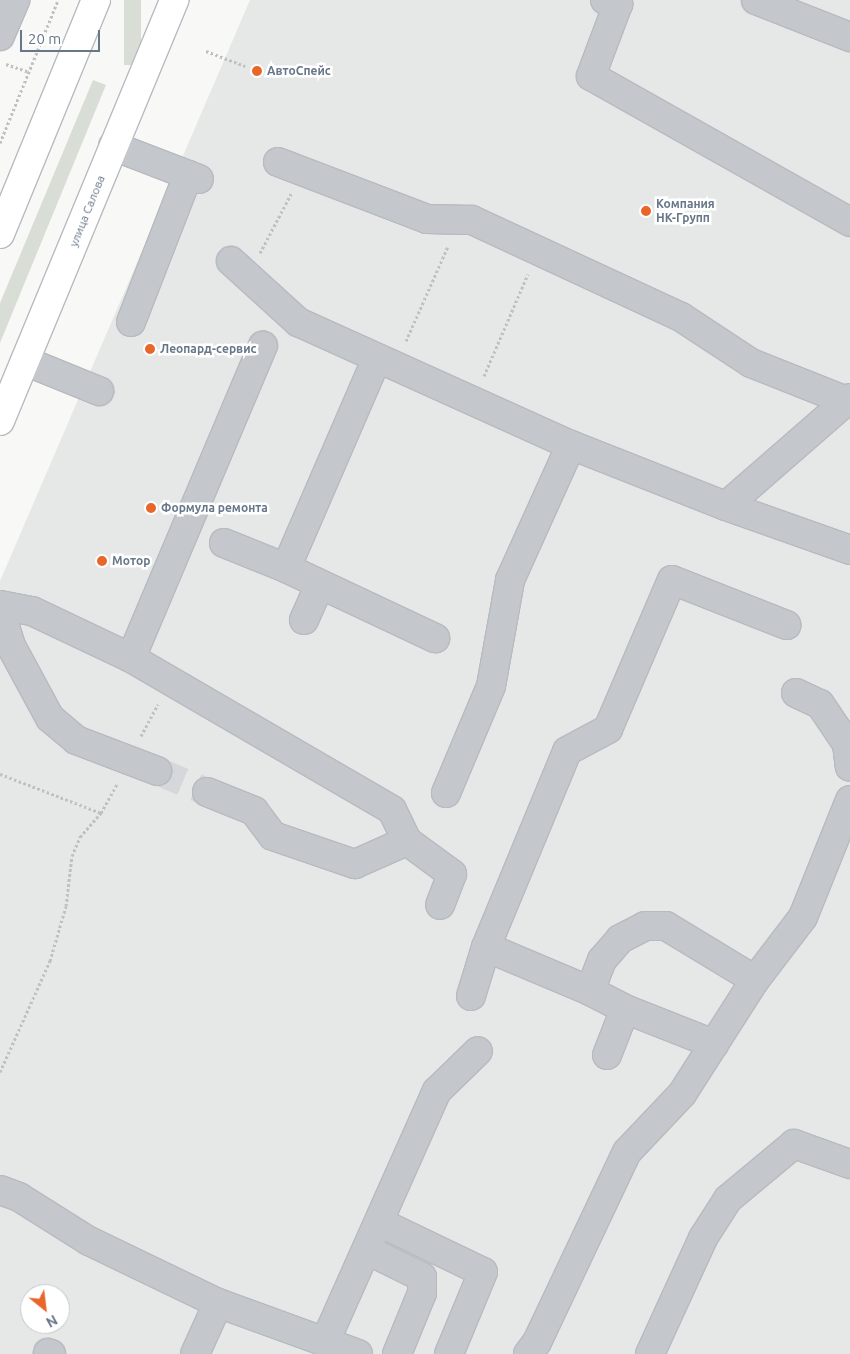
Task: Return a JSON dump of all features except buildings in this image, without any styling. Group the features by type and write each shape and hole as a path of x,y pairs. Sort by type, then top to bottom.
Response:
{"main road":[{"path":"0,234 96,0"},
{"name":"улица Салова","path":"0,421 174,0"}],"lane":[{"path":"0,36 15,0"},
{"path":"756,0 850,37"},
{"path":"616,1 591,76 850,222"},
{"path":"113,146 193,177 131,322"},
{"path":"290,167 427,220 472,220 681,317 751,362 848,400 726,506"},
{"path":"240,268 298,322 571,445 726,506 850,550"},
{"path":"131,658 262,346"},
{"path":"25,361 99,391"},
{"path":"286,568 386,362"},
{"path":"446,793 491,686 510,580 571,445"},
{"path":"224,543 286,568 435,638"},
{"path":"471,996 486,947 568,751 608,729 672,580 786,625"},
{"path":"304,620 320,584"},
{"path":"0,605 32,611 131,658 392,810 407,842 452,874 440,904"},
{"path":"0,610 11,646 50,718 76,740 157,772"},
{"path":"796,693 820,704 847,744 850,767"},
{"path":"207,792 254,811 273,836 354,864 407,842"},
{"path":"528,1354 537,1342 627,1152 682,1094 755,980 804,917 850,800"},
{"path":"590,991 602,960 620,939 645,926 666,926 755,980"},
{"path":"486,947 590,991 625,1009 714,1044"},
{"path":"607,1055 625,1009"},
{"path":"325,1342 437,1091 478,1051"},
{"path":"650,1354 703,1238 728,1199 794,1144 850,1164"},
{"path":"0,1190 19,1197 90,1241 218,1303 358,1354"},
{"path":"379,1222 483,1272 449,1354"},
{"path":"366,1250 422,1277 422,1293 397,1354"},
{"path":"195,1354 218,1303"}],"path":[{"path":"0,143 58,0"},
{"path":"206,51 245,66"},
{"path":"0,61 29,72"},
{"path":"240,268 290,167"},
{"path":"386,362 460,220"},
{"path":"473,401 538,250"},
{"path":"0,1072 50,961 66,906 72,856 80,837 101,813"}],"shaded area":[{"path":"124,0 141,0 141,65 124,65"},
{"path":"250,0 850,0 850,1354 0,1354 0,581"},
{"path":"93,80 106,85 0,343 0,303"}],"tunnel":[{"path":"157,771 207,792"}],"place":[{"name":"АвтоСпейс","path":"257,71"},
{"name":"Компания НК-Групп","path":"646,211"},
{"name":"Леопард-сервис","path":"150,349"},
{"name":"Формула ремонта","path":"151,508"},
{"name":"Мотор","path":"102,561"}]}
